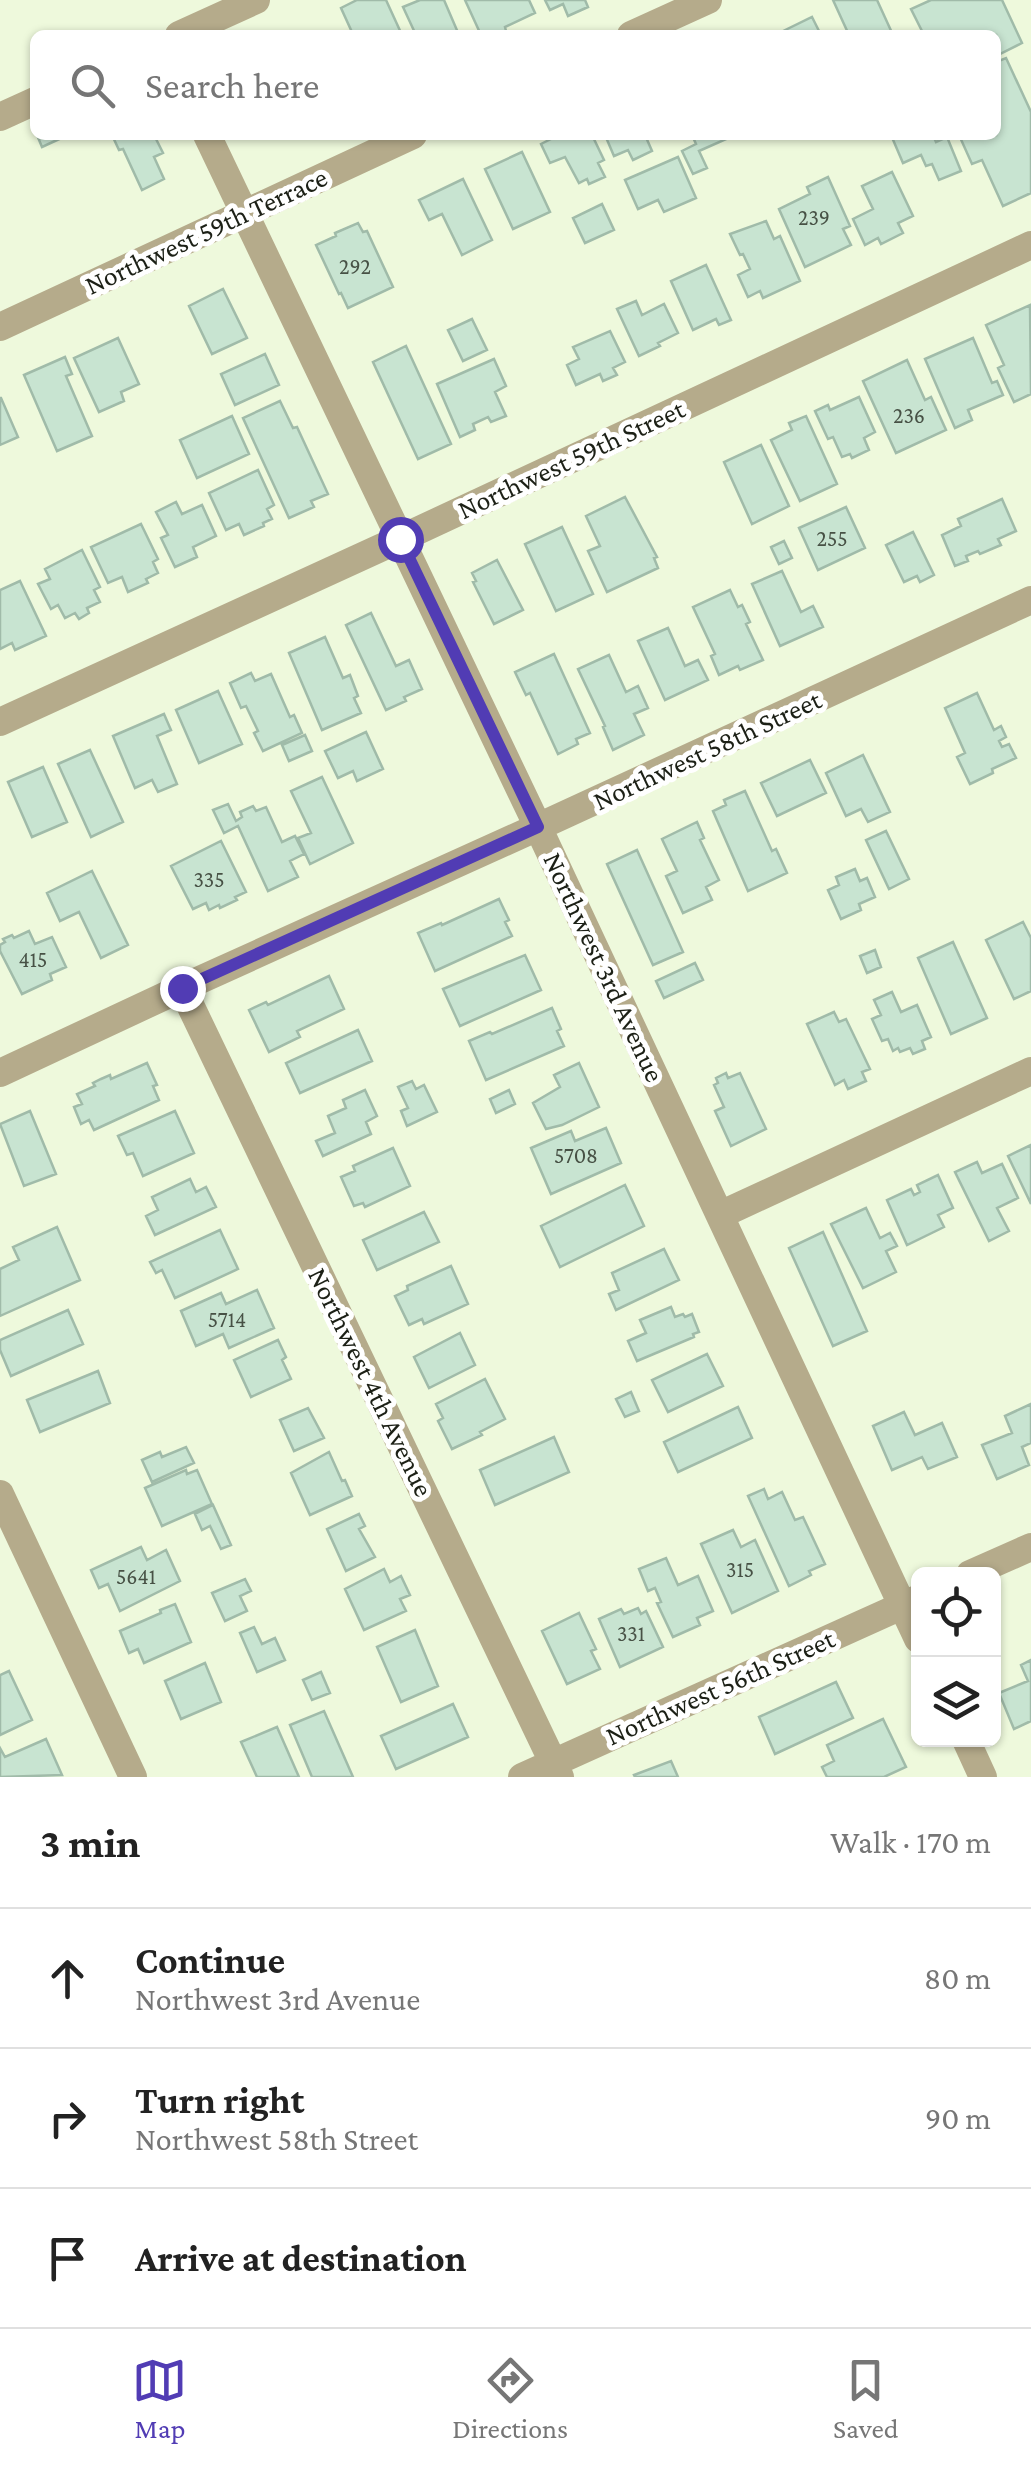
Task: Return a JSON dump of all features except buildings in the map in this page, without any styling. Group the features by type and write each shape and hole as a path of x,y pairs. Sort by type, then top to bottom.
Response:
{"street":[{"path":"190,30 256,0"},
{"path":"643,30 708,0"},
{"path":"0,117 30,103"},
{"name":"Northwest 3rd Avenue","path":"209,140 720,1215 911,1602"},
{"name":"Northwest 59th Terrace","path":"0,327 402,140"},
{"name":"Northwest 59th Street","path":"0,722 1031,245"},
{"name":"Northwest 58th Street","path":"0,1073 1031,600"},
{"name":"Northwest 4th Avenue","path":"182,988 557,1770"},
{"path":"720,1215 1031,1071"},
{"path":"0,1494 133,1777"},
{"path":"985,1567 1031,1546"},
{"name":"Northwest 56th Street","path":"522,1777 557,1770 911,1602"},
{"path":"969,1747 983,1777"}],"route":[{"path":"182,988 538,827 400,539"}]}
